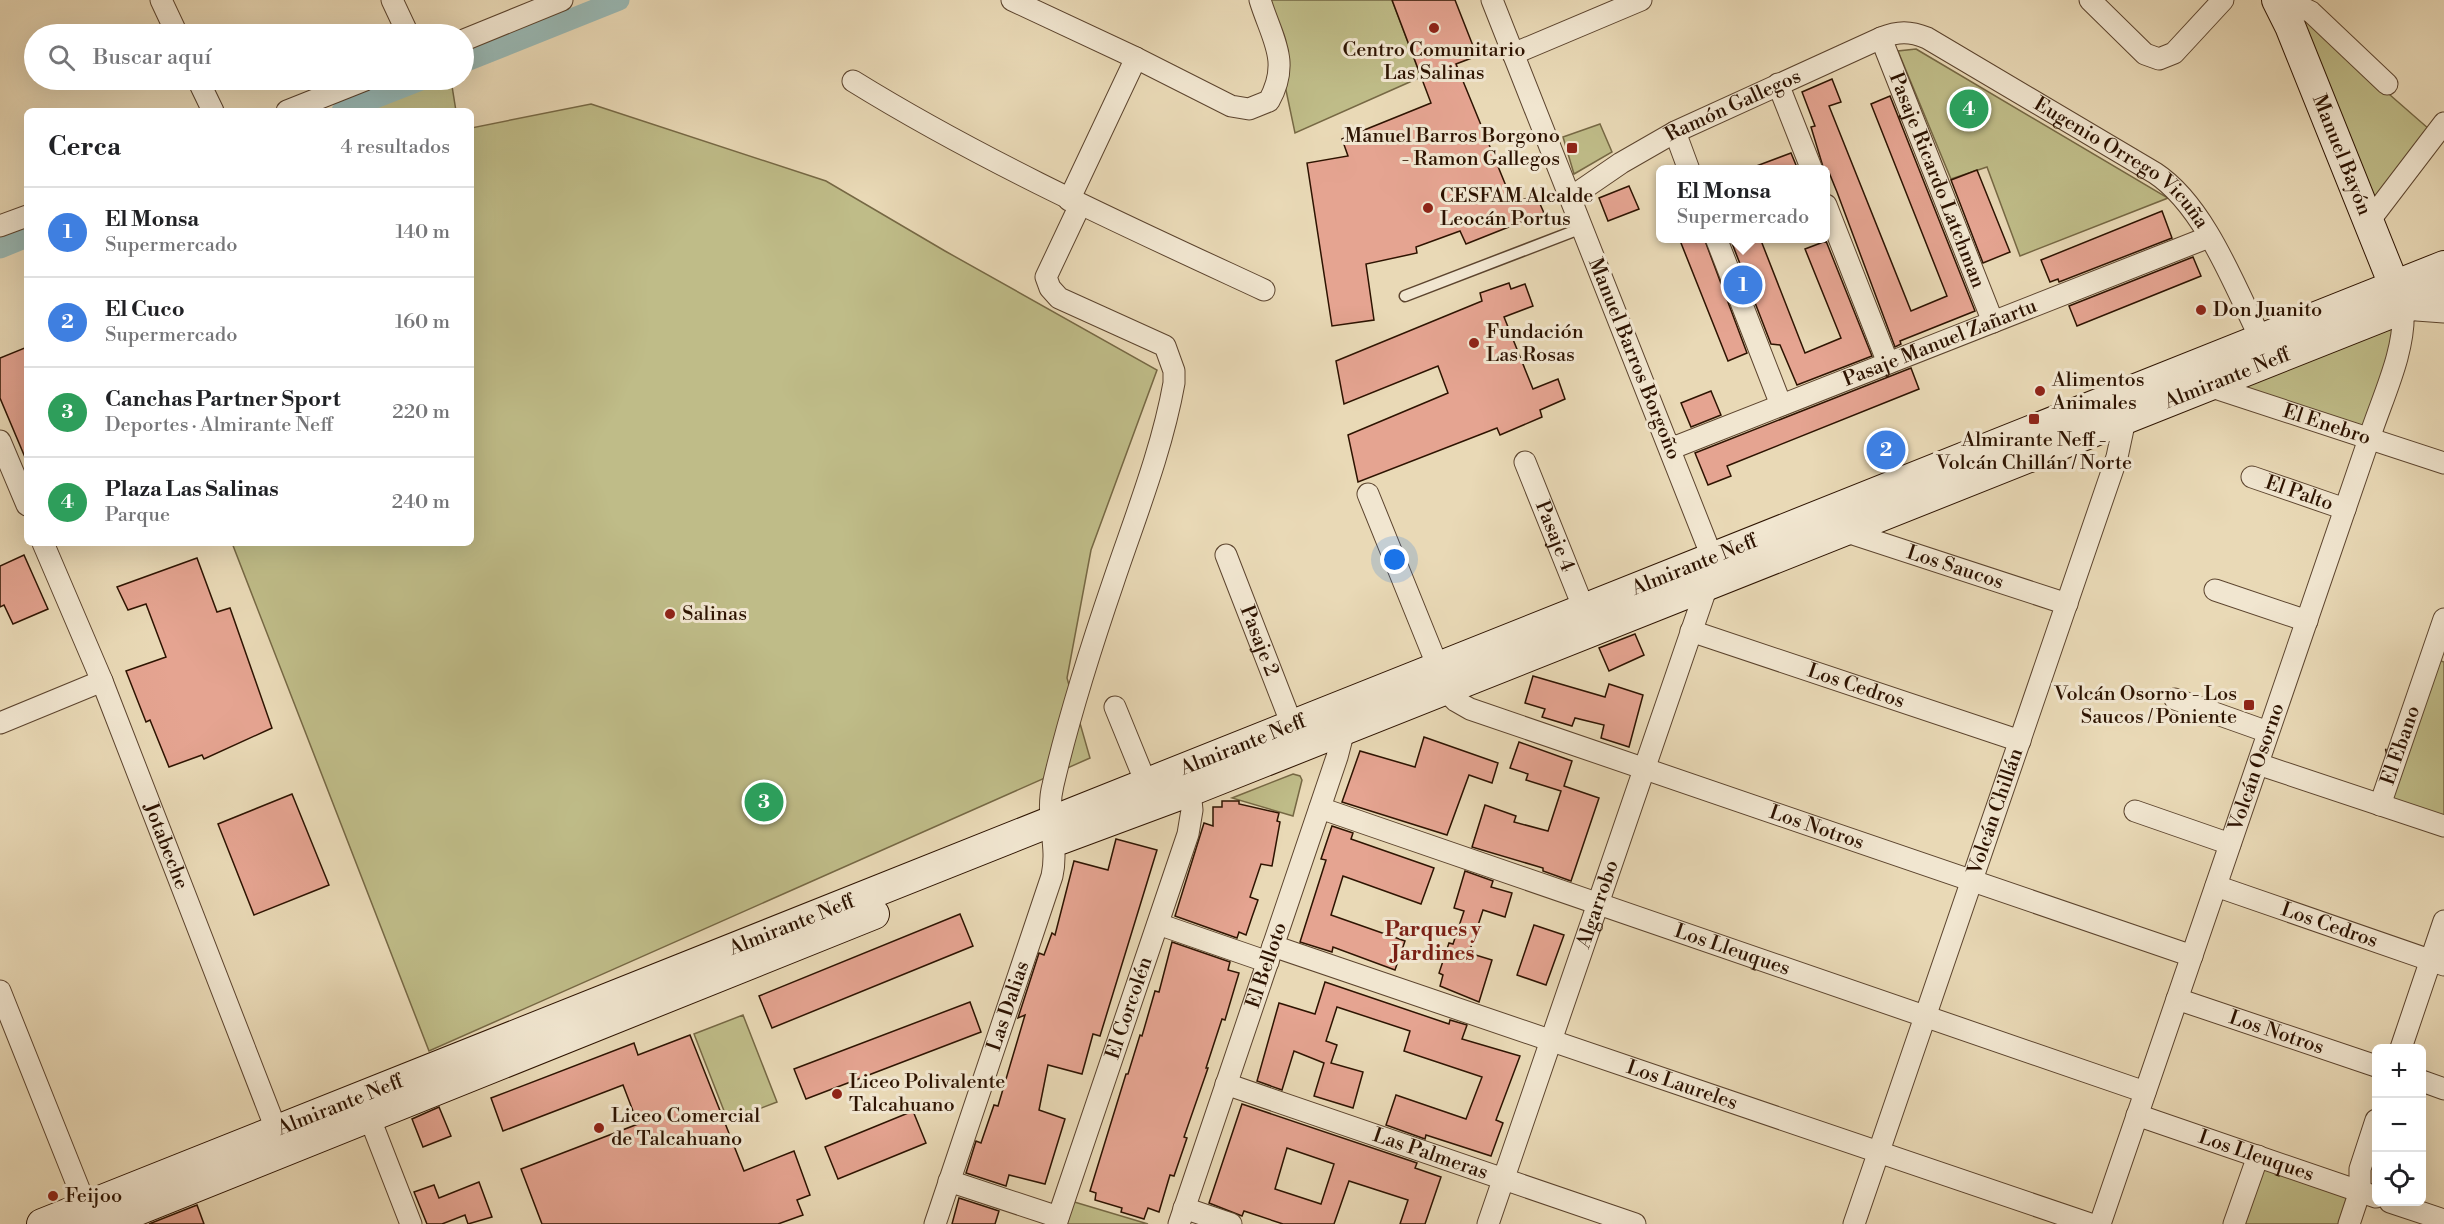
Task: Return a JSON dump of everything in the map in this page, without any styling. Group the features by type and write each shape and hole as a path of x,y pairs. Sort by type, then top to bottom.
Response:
{"street":[{"path":"161,0 172,24"},
{"path":"392,0 403,24"},
{"path":"474,36 562,0"},
{"path":"1012,0 1136,58 1231,106 1249,110 1269,101 1275,91 1281,68 1278,46 1260,0"},
{"name":"Manuel Barros Borgoño","path":"1492,0 1712,557"},
{"path":"1513,54 1641,0"},
{"path":"2090,0 2145,54 2159,59 2174,53 2223,0"},
{"name":"Manuel Bayón","path":"2278,1 2295,4 2311,12 2387,84"},
{"name":"Manuel Bayón","path":"2278,1 2400,297"},
{"name":"Ramón Gallegos","path":"1570,198 1675,132 1881,38 1903,32"},
{"name":"Eugenio Orrego Vicuña","path":"1903,32 1927,38 2167,181 2193,208 2210,237 2266,350"},
{"name":"Pasaje Ricardo Latchman","path":"1881,38 1993,322"},
{"path":"1074,202 1136,58"},
{"path":"853,81 980,155 1074,202 1264,290"},
{"path":"1778,84 1810,165"},
{"path":"203,90 212,108"},
{"path":"295,108 340,90"},
{"path":"2370,220 2444,123"},
{"path":"1675,132 1687,165"},
{"name":"Las Dalias","path":"935,1224 1052,876 1053,831 1050,798 1072,714 1156,457 1174,383 1174,371 1165,346 1059,298 1050,288 1046,277 1074,202"},
{"path":"1830,215 1888,363"},
{"path":"0,226 24,217"},
{"name":"Pasaje Manuel Zañartu","path":"1670,449 2210,237"},
{"path":"1718,243 1781,405"},
{"name":"Almirante Neff","path":"1442,678 1584,609 1712,557 2119,408 2400,297 2444,266"},
{"name":"Almirante Neff","path":"2400,297 2444,292"},
{"path":"2400,297 2444,312"},
{"name":"Volcán Osorno","path":"2100,1224 2400,344 2404,325 2400,297"},
{"name":"Almirante Neff","path":"1053,831 1190,791 1340,718 1442,678 1707,586 1844,531 2119,408 2210,386 2266,350"},
{"name":"El Enebro","path":"2210,386 2444,464"},
{"name":"Volcán Chillán","path":"1854,1224 2117,457 2119,408"},
{"path":"0,441 24,498"},
{"name":"Pasaje 4","path":"1525,462 1584,609"},
{"name":"El Palto","path":"2252,477 2345,509"},
{"path":"1368,494 1442,678"},
{"name":"Los Saucos","path":"1844,531 2067,604"},
{"name":"Jotabeche","path":"44,546 102,681 281,1141"},
{"name":"Pasaje 2","path":"1226,555 1292,725"},
{"path":"1707,586 1712,557"},
{"name":"Algarrobo","path":"1488,1224 1707,586"},
{"path":"2215,590 2307,621"},
{"name":"El Ébano","path":"2380,805 2438,658 2444,619"},
{"name":"Los Cedros","path":"1691,631 2020,741"},
{"name":"Los Notros","path":"1442,678 1456,701 1470,709 2192,956"},
{"path":"0,723 102,681"},
{"path":"2175,699 2268,732"},
{"path":"1115,707 1146,783"},
{"name":"Almirante Neff","path":"42,1224 94,1218 1053,831 1146,783 1292,725 1340,718"},
{"name":"El Belloto","path":"1182,1216 1320,808 1340,718"},
{"path":"2258,764 2444,826"},
{"name":"El Corcolén","path":"1057,1221 1188,834 1192,810 1190,791"},
{"name":"Los Lleuques","path":"1320,808 2145,1092"},
{"path":"2135,811 2230,844"},
{"name":"Los Cedros","path":"2216,886 2437,962"},
{"path":"2403,1044 2437,962 2444,921"},
{"name":"Los Laureles","path":"1158,924 1270,954 1551,1041 2090,1224"},
{"path":"0,991 94,1218"},
{"name":"Los Notros","path":"2177,999 2372,1065"},
{"path":"2426,1083 2444,1089"},
{"name":"Las Palmeras","path":"1226,1084 1635,1224"},
{"path":"365,1107 411,1224"},
{"name":"Los Lleuques","path":"2137,1115 2368,1194"},
{"path":"2349,1224 2368,1194 2360,1170 2372,1132"},
{"path":"2234,1224 2258,1156"},
{"path":"949,1181 1057,1221"},
{"path":"2402,1206 2444,1220"},
{"path":"1182,1216 1231,1224"}],"lane":[{"path":"1405,296 1582,228"}],"shaded area":[{"path":"1267,0 1392,0 1421,77 1295,133"},
{"path":"2295,12 2429,129 2373,206"},
{"path":"1916,49 2168,198 2020,256 1987,167 1951,179 1898,51"},
{"path":"397,90 453,90 456,108 353,108"},
{"name":"Salinas","path":"591,104 826,181 1157,370 1091,550 1067,678 1090,758 429,1051 233,546 474,546 474,127"},
{"path":"1600,124 1612,152 1574,174 1563,137"},
{"path":"2400,315 2366,432 2220,386"},
{"path":"2432,658 2444,662 2444,824 2383,803"},
{"path":"1293,774 1300,776 1302,780 1293,816 1232,798"},
{"path":"743,1015 777,1102 728,1121 694,1034"},
{"path":"2259,1159 2358,1192 2347,1224 2236,1224"},
{"path":"1071,1201 1148,1224 1064,1224"}],"building":[{"name":"CESFAM Alcalde Leocán Portus","path":"1392,0 1455,0 1477,56 1456,64 1513,203 1536,195 1544,213 1466,244 1460,231 1416,247 1417,253 1366,264 1374,320 1332,326 1307,163 1348,156 1342,139 1431,103"},
{"path":"1832,79 1841,102 1829,106 1911,311 1947,296 1871,104 1890,96 1975,311 1900,341 1901,344 1895,347 1830,175 1830,165 1822,165 1811,127 1815,126 1802,92"},
{"path":"1791,153 1796,165 1759,165"},
{"path":"1977,170 2010,252 1983,263 1951,180"},
{"path":"1629,186 1639,209 1608,221 1599,198"},
{"path":"2162,211 2172,238 2059,282 2058,279 2050,282 2041,260"},
{"path":"1681,243 1706,243 1747,353 1728,361"},
{"path":"1732,243 1762,243 1805,353 1841,338 1805,249 1827,243 1872,356 1797,385 1780,345 1771,344"},
{"path":"2193,257 2201,276 2077,326 2069,306"},
{"path":"1509,283 1511,289 1525,284 1533,306 1504,317 1533,389 1558,379 1565,399 1540,410 1542,417 1500,435 1497,428 1358,482 1348,435 1448,393 1438,366 1344,404 1336,361 1482,301 1480,293"},
{"path":"24,348 24,455 0,398 0,358"},
{"path":"1911,368 1919,389 1727,466 1731,476 1708,485 1695,453"},
{"path":"1711,391 1721,415 1691,427 1681,403"},
{"path":"24,555 48,609 13,624 4,605 0,607 0,566"},
{"path":"197,558 217,612 230,608 272,728 204,759 202,755 169,767 150,720 146,722 126,671 166,657 146,604 128,610 117,587"},
{"path":"1635,634 1644,655 1609,671 1599,648"},
{"path":"1533,676 1605,697 1609,684 1643,695 1629,747 1601,738 1604,725 1575,718 1572,726 1542,717 1545,709 1525,703"},
{"path":"1424,737 1498,763 1492,783 1469,775 1447,835 1342,802 1360,751 1415,767"},
{"path":"1519,742 1572,761 1564,786 1599,798 1571,881 1543,871 1543,868 1472,847 1485,805 1516,816 1514,822 1548,831 1561,791 1526,780 1528,774 1510,768"},
{"path":"292,794 329,885 254,915 218,824"},
{"path":"1222,801 1239,801 1239,804 1279,813 1277,821 1280,822 1272,866 1261,864 1250,897 1258,900 1246,935 1239,932 1237,938 1175,916 1204,823 1213,826 1213,807 1222,807"},
{"path":"1332,826 1353,833 1351,839 1434,868 1421,904 1343,876 1331,915 1405,941 1395,970 1333,947 1332,952 1300,942 1326,860 1321,859"},
{"path":"1116,839 1157,850 1100,1036 1093,1034 1082,1074 1048,1065 1039,1110 1065,1119 1045,1184 1009,1175 1006,1186 966,1173 976,1141 981,1143 994,1105 998,1106 1025,1015 1018,1018 1039,953 1044,955 1052,933 1055,935 1074,861 1108,870"},
{"path":"1465,871 1493,881 1491,887 1512,893 1505,917 1483,910 1469,953 1492,960 1479,1002 1440,986 1443,975 1439,973 1449,943 1453,944 1464,911 1454,908"},
{"path":"960,914 973,946 772,1028 759,996"},
{"path":"1534,925 1564,935 1546,985 1517,975"},
{"path":"1172,942 1230,962 1228,970 1239,973 1225,1020 1222,1019 1206,1068 1208,1068 1184,1137 1187,1138 1174,1176 1170,1175 1159,1212 1148,1208 1144,1219 1121,1212 1122,1208 1095,1200 1096,1193 1090,1191 1126,1074 1128,1074 1140,1035 1142,1036 1155,991 1159,992"},
{"path":"1325,982 1449,1024 1450,1020 1467,1025 1462,1039 1520,1056 1496,1120 1503,1123 1491,1156 1426,1135 1425,1139 1386,1125 1396,1095 1466,1119 1482,1077 1404,1051 1410,1031 1337,1007 1326,1041 1337,1045 1331,1063 1363,1072 1353,1108 1314,1096 1324,1063 1294,1051 1282,1090 1257,1081 1279,1003 1315,1014"},
{"path":"970,1002 981,1032 806,1099 794,1069"},
{"name":"Liceo Comercial de Talcahuano","path":"690,1035 744,1171 794,1151 810,1195 797,1200 803,1215 778,1224 542,1224 521,1169 638,1124 623,1085 503,1131 491,1098 634,1043 638,1055"},
{"path":"1242,1104 1417,1163 1415,1168 1441,1177 1425,1224 1400,1224 1408,1200 1349,1181 1334,1224 1283,1224 1244,1211 1242,1216 1209,1203","holes":["1287,1148 1334,1164 1321,1204 1275,1189"]},
{"path":"439,1107 451,1136 423,1147 412,1119"},
{"path":"913,1111 926,1143 838,1179 825,1147"},
{"path":"479,1182 492,1217 468,1224 465,1215 442,1224 427,1224 414,1192 434,1185 439,1198"},
{"path":"959,1198 999,1211 995,1224 952,1224"},
{"path":"197,1205 204,1224 149,1224"}],"waterway":[{"path":"474,58 619,0"},
{"path":"350,108 396,90"},
{"path":"0,248 24,238"}],"place":[{"name":"Centro Comunitario Las Salinas","path":"1434,28"},
{"name":"Plaza Las Salinas","path":"1969,109"},
{"name":"Manuel Barros Borgono - Ramon Gallegos","path":"1572,148"},
{"name":"CESFAM Alcalde Leocán Portus","path":"1428,208"},
{"name":"El Monsa","path":"1743,285"},
{"name":"Don Juanito","path":"2201,310"},
{"name":"Fundación Las Rosas","path":"1474,343"},
{"name":"Alimentos Animales","path":"2040,391"},
{"name":"Almirante Neff - Volcán Chillán / Norte","path":"2034,419"},
{"name":"El Cuco","path":"1886,450"},
{"name":"Salinas","path":"670,614"},
{"name":"Volcán Osorno - Los Saucos / Poniente","path":"2249,705"},
{"name":"Canchas Partner Sport","path":"764,802"},
{"name":"Liceo Polivalente Talcahuano","path":"837,1094"},
{"name":"Liceo Comercial de Talcahuano","path":"599,1128"},
{"name":"Feijoo","path":"53,1196"}],"district":[{"name":"Parques y Jardines","path":"1433,942"}]}
